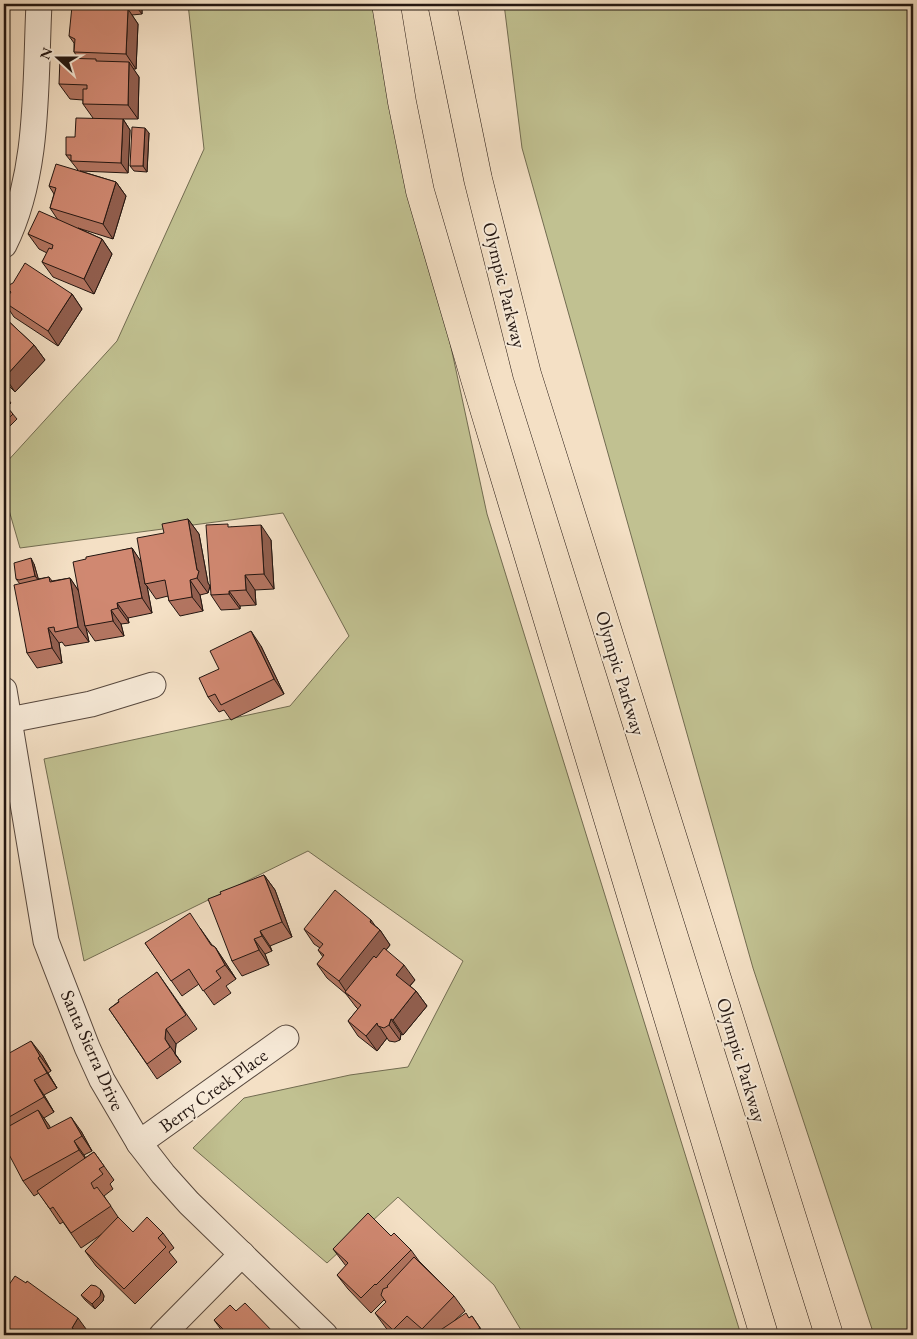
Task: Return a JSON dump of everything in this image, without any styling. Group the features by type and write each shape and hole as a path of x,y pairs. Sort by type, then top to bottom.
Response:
{"main road":[{"path":"386,4 402,102 420,191 486,417 764,1335"},
{"name":"Olympic Parkway","path":"442,4 478,179 528,374 828,1335"}],"street":[{"path":"4,245 21,194 32,143 39,4"},
{"path":"6,720 91,704 153,685"},
{"name":"Santa Sierra Drive","path":"4,690 6,720 46,940 87,1047 102,1080 139,1143 189,1204 325,1335"},
{"name":"Berry Creek Place","path":"139,1143 286,1038"},
{"path":"162,1335 242,1254"}],"green space":[{"path":"188,4 377,4 487,514 741,1335 524,1335 494,1285 398,1197 327,1263 193,1148 244,1098 350,1075 408,1067 463,961 308,851 84,961 44,759 290,706 349,636 283,513 20,548 4,493 4,465 117,341 204,149"},
{"path":"504,4 913,4 913,1335 874,1335 753,968 522,148"}],"building":[{"path":"72,6 128,9 126,54 74,52 75,39 69,36"},
{"path":"60,58 129,62 128,105 83,104 83,89 87,89 87,85 59,84"},
{"path":"76,118 123,119 121,163 71,161 71,155 66,155 66,137 75,137"},
{"path":"132,127 145,128 143,166 130,166"},
{"path":"56,164 116,182 103,224 50,208 56,188 49,186"},
{"path":"39,211 102,239 84,279 42,262 49,248 52,249 53,245 28,234"},
{"path":"25,263 72,294 48,331 4,302 11,292 8,289 9,285 13,283"},
{"path":"4,317 34,345 5,377 4,376"},
{"path":"5,405 13,414 4,423 4,407"},
{"path":"188,519 197,570 199,571 197,578 190,580 192,597 169,601 165,580 145,584 137,538 164,533 162,524"},
{"path":"228,524 228,527 261,525 264,574 245,575 246,590 229,591 229,594 211,595 206,525"},
{"path":"132,548 142,598 117,603 118,608 111,610 113,621 85,626 73,562 86,559 86,557"},
{"path":"31,558 35,576 16,579 14,563"},
{"path":"49,577 50,582 70,578 78,627 55,632 54,627 48,628 52,648 27,653 14,585"},
{"path":"251,631 274,679 221,705 215,694 208,697 199,678 219,669 210,651"},
{"path":"264,875 282,922 260,931 262,936 254,939 259,950 232,961 208,899 221,894 220,892"},
{"path":"335,890 380,930 339,981 317,964 324,955 318,950 323,944 304,929"},
{"path":"190,913 211,945 215,947 225,965 216,971 221,978 203,991 189,969 171,981 145,943"},
{"path":"384,948 404,965 396,975 416,991 393,1020 391,1019 389,1025 384,1028 378,1026 377,1023 366,1036 348,1021 361,1005 345,992 374,956 376,958"},
{"path":"157,972 186,1015 166,1029 165,1039 170,1047 147,1064 109,1009 119,1002 118,1000"},
{"path":"31,1041 47,1073 34,1080 44,1097 4,1120 4,1056"},
{"path":"38,1110 48,1129 71,1117 82,1136 74,1141 79,1150 23,1181 4,1145 4,1129"},
{"path":"94,1152 104,1166 99,1169 103,1174 91,1183 94,1189 97,1187 111,1206 71,1233 53,1207 50,1209 37,1191"},
{"path":"368,1213 391,1236 394,1233 411,1250 361,1298 337,1275 348,1263 333,1249"},
{"path":"118,1217 133,1232 147,1217 163,1233 158,1238 166,1247 124,1289 85,1251"},
{"path":"414,1257 454,1296 422,1329 407,1316 393,1330 375,1313 386,1302 381,1295 383,1289 388,1287"},
{"path":"15,1276 26,1283 27,1281 78,1318 72,1328 79,1333 77,1335 8,1335 4,1333 4,1292"},
{"path":"91,1285 101,1290 100,1296 92,1304 81,1295"},
{"path":"245,1303 275,1334 277,1332 281,1335 229,1335 214,1320 230,1305 236,1311"},
{"path":"466,1313 469,1318 472,1316 480,1328 477,1330 481,1335 433,1335"}]}
